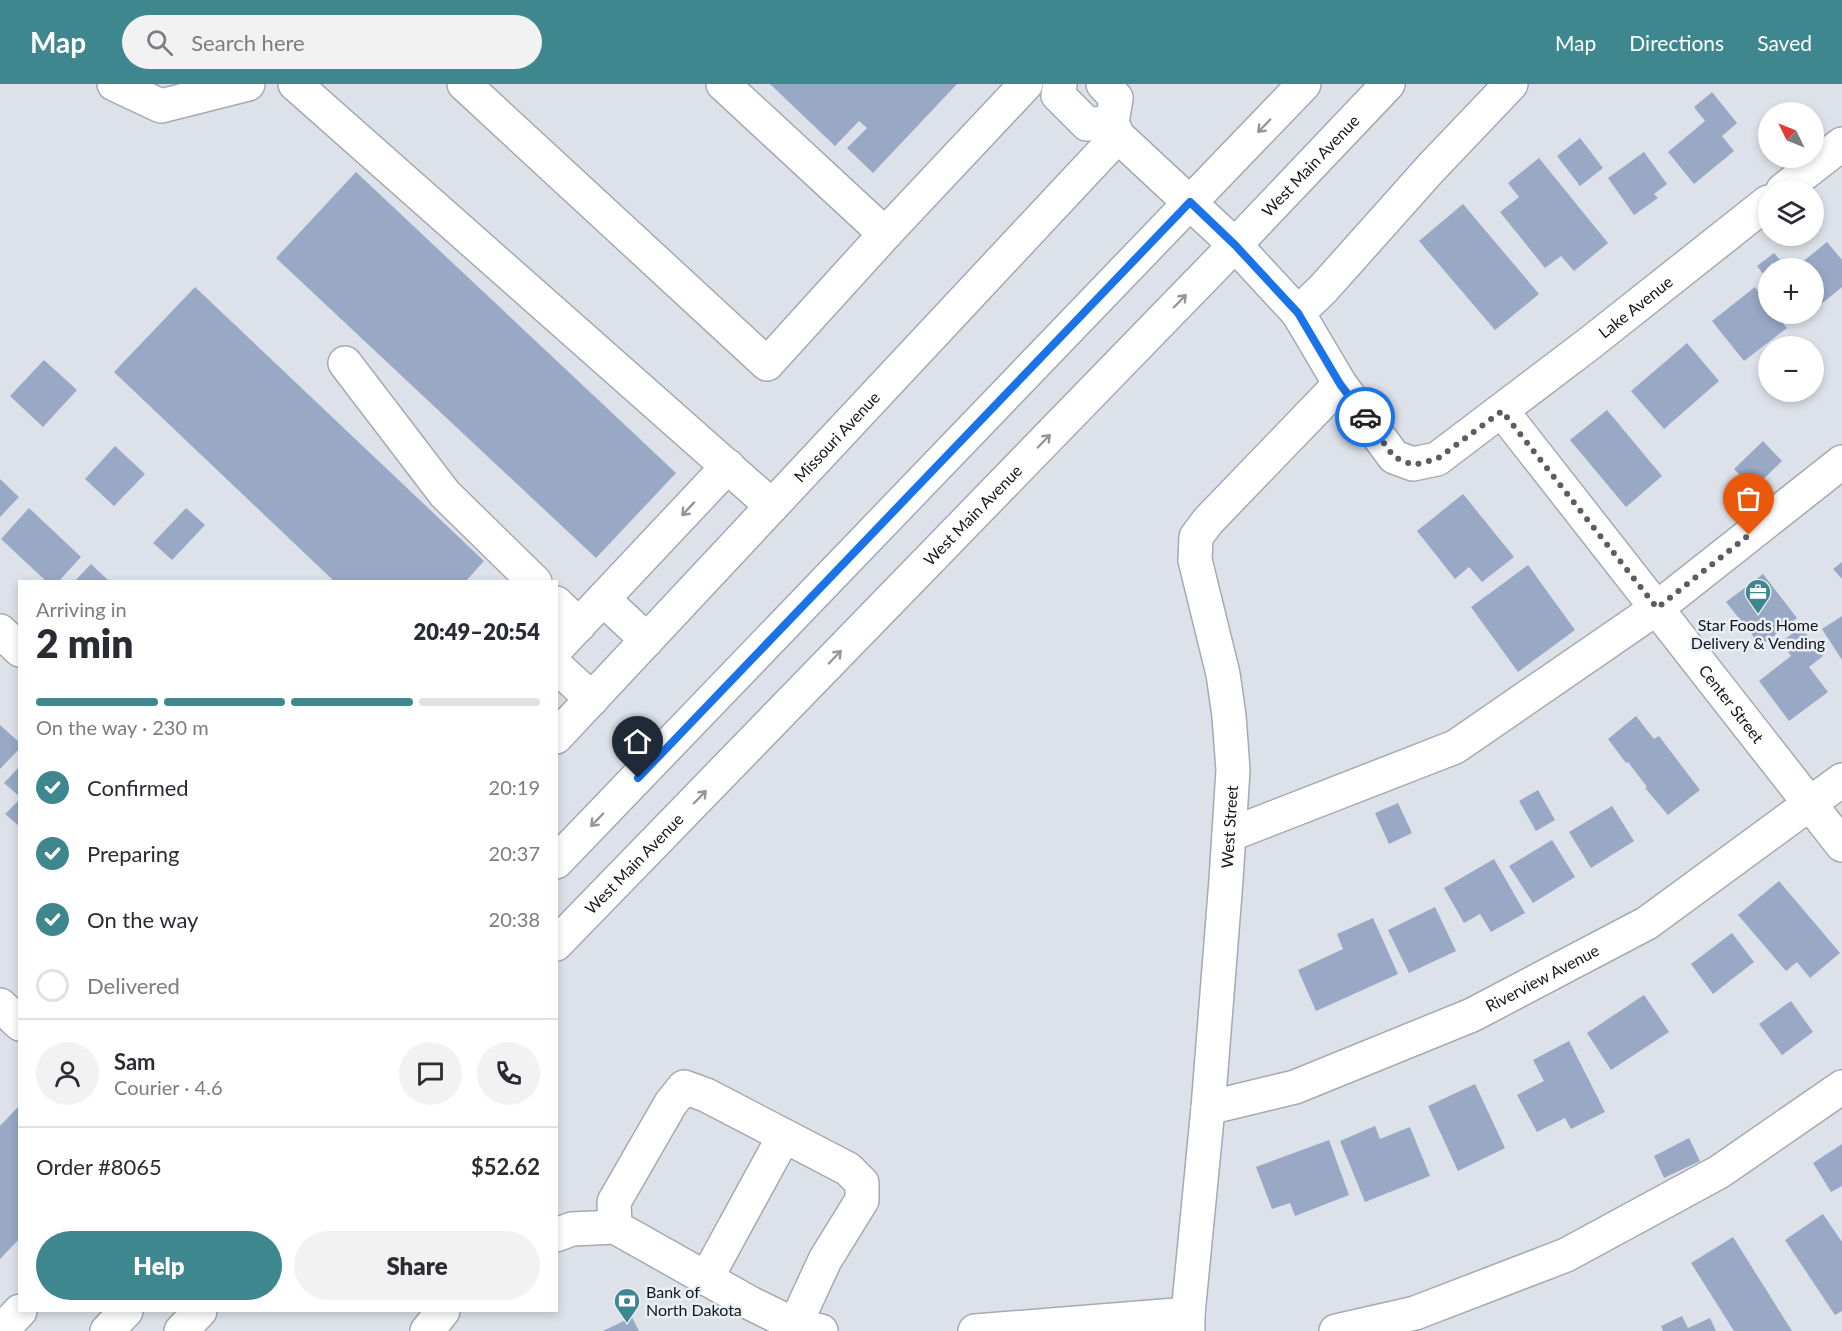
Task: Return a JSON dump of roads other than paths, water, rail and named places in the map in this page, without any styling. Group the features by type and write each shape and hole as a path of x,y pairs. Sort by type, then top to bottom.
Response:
{"street":[{"path":"114,84 161,106 248,84"},
{"path":"295,84 772,506"},
{"path":"464,84 767,364 1026,84"},
{"path":"723,84 885,234"},
{"path":"1060,84 1058,95 1087,124 1115,130 1235,245 1298,313 1340,384 1394,457 1413,465 1437,459 1502,411"},
{"path":"1103,84 1116,98 1115,130"},
{"path":"558,860 1304,84"},
{"name":"West Main Avenue","path":"558,942 1235,245 1388,84"},
{"path":"1298,313 1323,289 1510,84"},
{"name":"Missouri Avenue","path":"558,735 772,506 1115,130"},
{"path":"1796,180 1842,144"},
{"name":"Lake Avenue","path":"1502,411 1758,210"},
{"path":"345,363 445,494 533,580"},
{"name":"West Street","path":"1188,1323 1208,1108 1233,770 1223,674 1195,560 1196,537 1208,521 1340,384"},
{"name":"Center Street","path":"1502,411 1842,844"},
{"path":"1229,835 1455,747 1657,608 1842,462"},
{"path":"558,643 568,614 603,599 728,466"},
{"path":"603,599 647,640"},
{"path":"0,631 18,648"},
{"path":"558,668 592,699"},
{"name":"Riverview Avenue","path":"1208,1108 1295,1087 1472,1015 1647,923 1842,780"},
{"path":"0,1005 18,1022"},
{"path":"558,1234 572,1229 615,1227 706,1279 808,1328 825,1260 862,1200 862,1183 848,1169 706,1095 684,1087 671,1103 614,1202 615,1227"},
{"path":"1336,1331 1415,1313 1566,1255 1719,1173 1842,1087"},
{"path":"706,1279 784,1136"},
{"path":"2,1331 19,1312"},
{"path":"107,1331 125,1312"},
{"path":"181,1331 199,1312"},
{"path":"427,1331 442,1312"},
{"path":"975,1331 1188,1323"}],"place":[{"name":"Star Foods Home Delivery & Vending","path":"1758,615"},
{"name":"Bank of North Dakota","path":"627,1324"}]}
